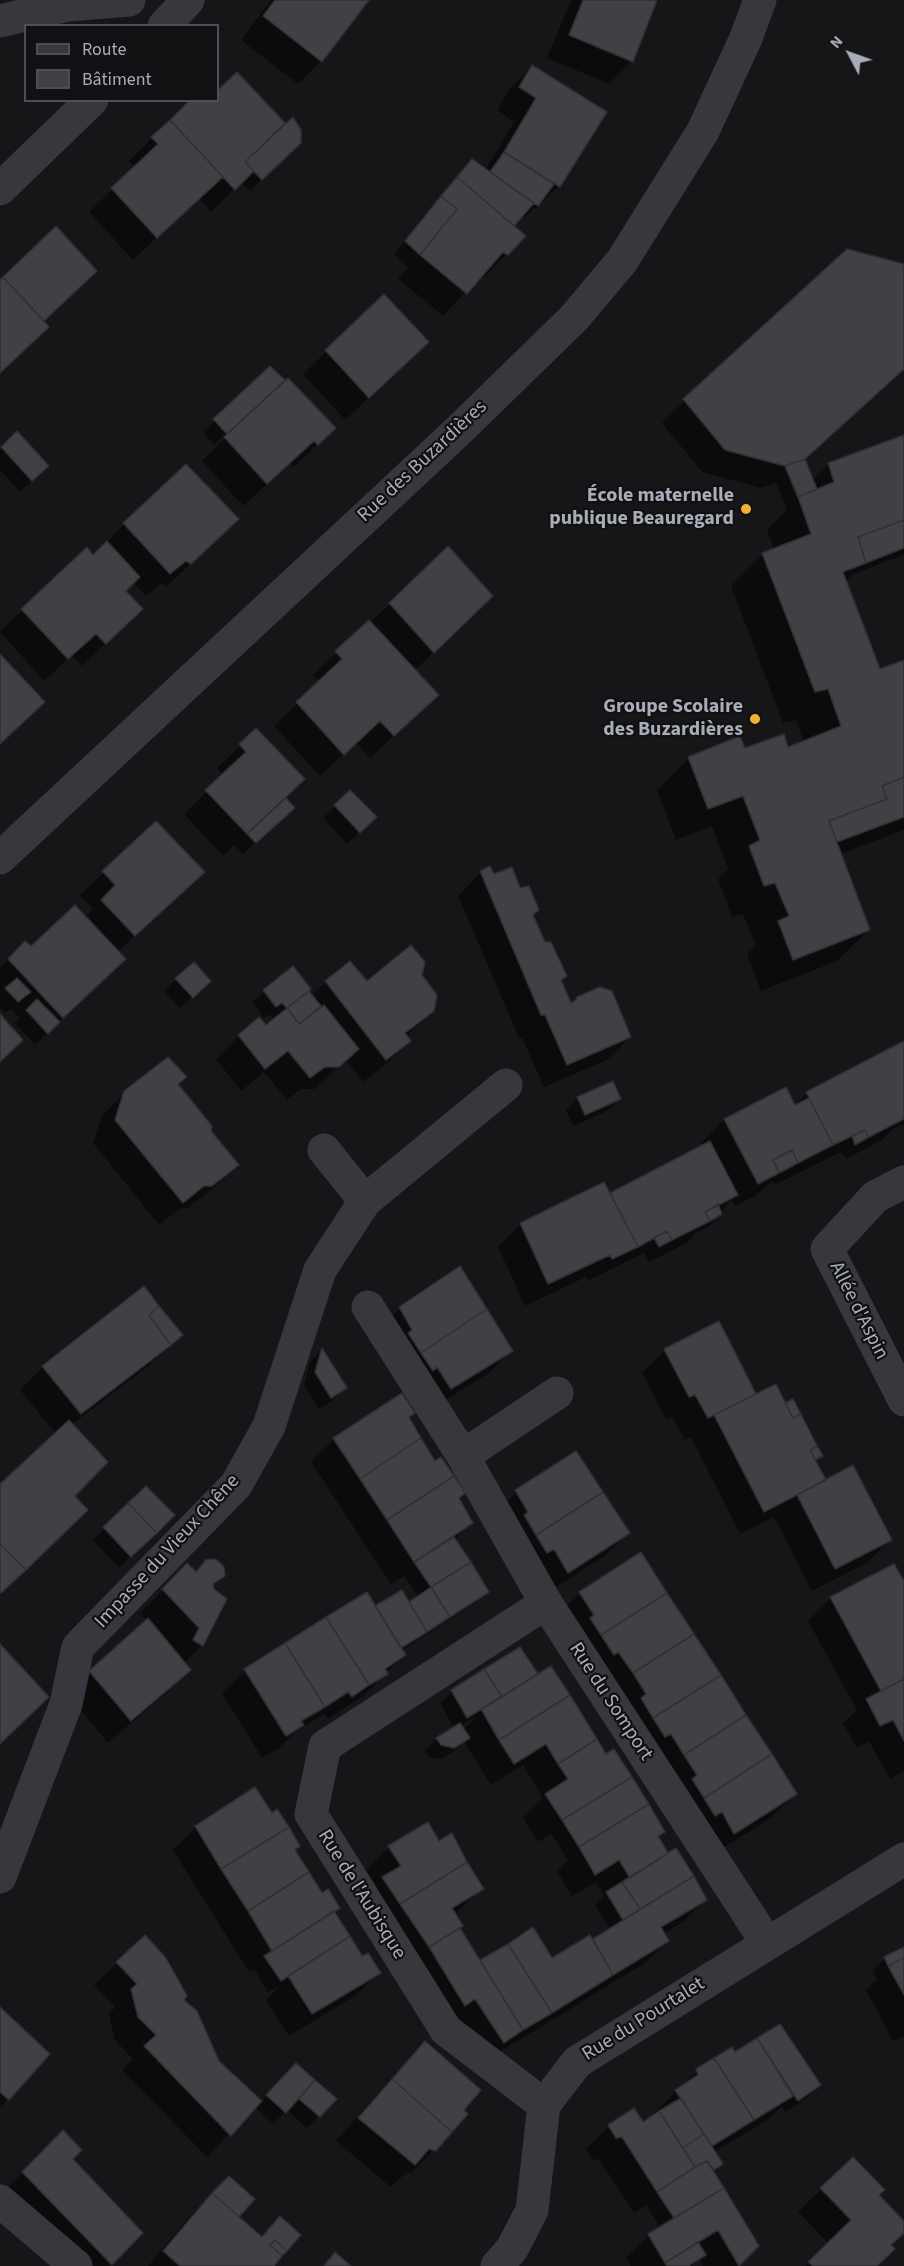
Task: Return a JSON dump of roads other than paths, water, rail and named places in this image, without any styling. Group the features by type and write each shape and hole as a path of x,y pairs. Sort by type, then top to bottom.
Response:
{"street":[{"path":"0,21 68,5 129,0"},
{"path":"166,24 188,0"},
{"name":"Rue des Buzardières","path":"0,858 457,432 574,318 622,261 703,131 746,38 760,0"},
{"path":"0,189 90,102"},
{"name":"Impasse du Vieux Chêne","path":"0,1877 66,1704 78,1647 236,1485 269,1425 320,1270 365,1201 506,1085"},
{"path":"324,1150 365,1201"},
{"name":"Allée d'Aspin","path":"904,1182 875,1197 827,1249 904,1400"},
{"name":"Rue du Somport","path":"368,1307 463,1456 546,1604 767,1943"},
{"path":"463,1456 557,1393"},
{"name":"Rue de l'Aubisque","path":"544,2105 446,2030 311,1814 325,1746 546,1604"},
{"name":"Rue du Pourtalet","path":"544,2105 577,2062 904,1859"},
{"path":"497,2266 512,2249 532,2210 544,2105"},
{"path":"0,2201 76,2266"}],"place":[{"name":"École maternelle publique Beauregard","path":"746,509"},
{"name":"Groupe Scolaire des Buzardières","path":"755,719"}]}
